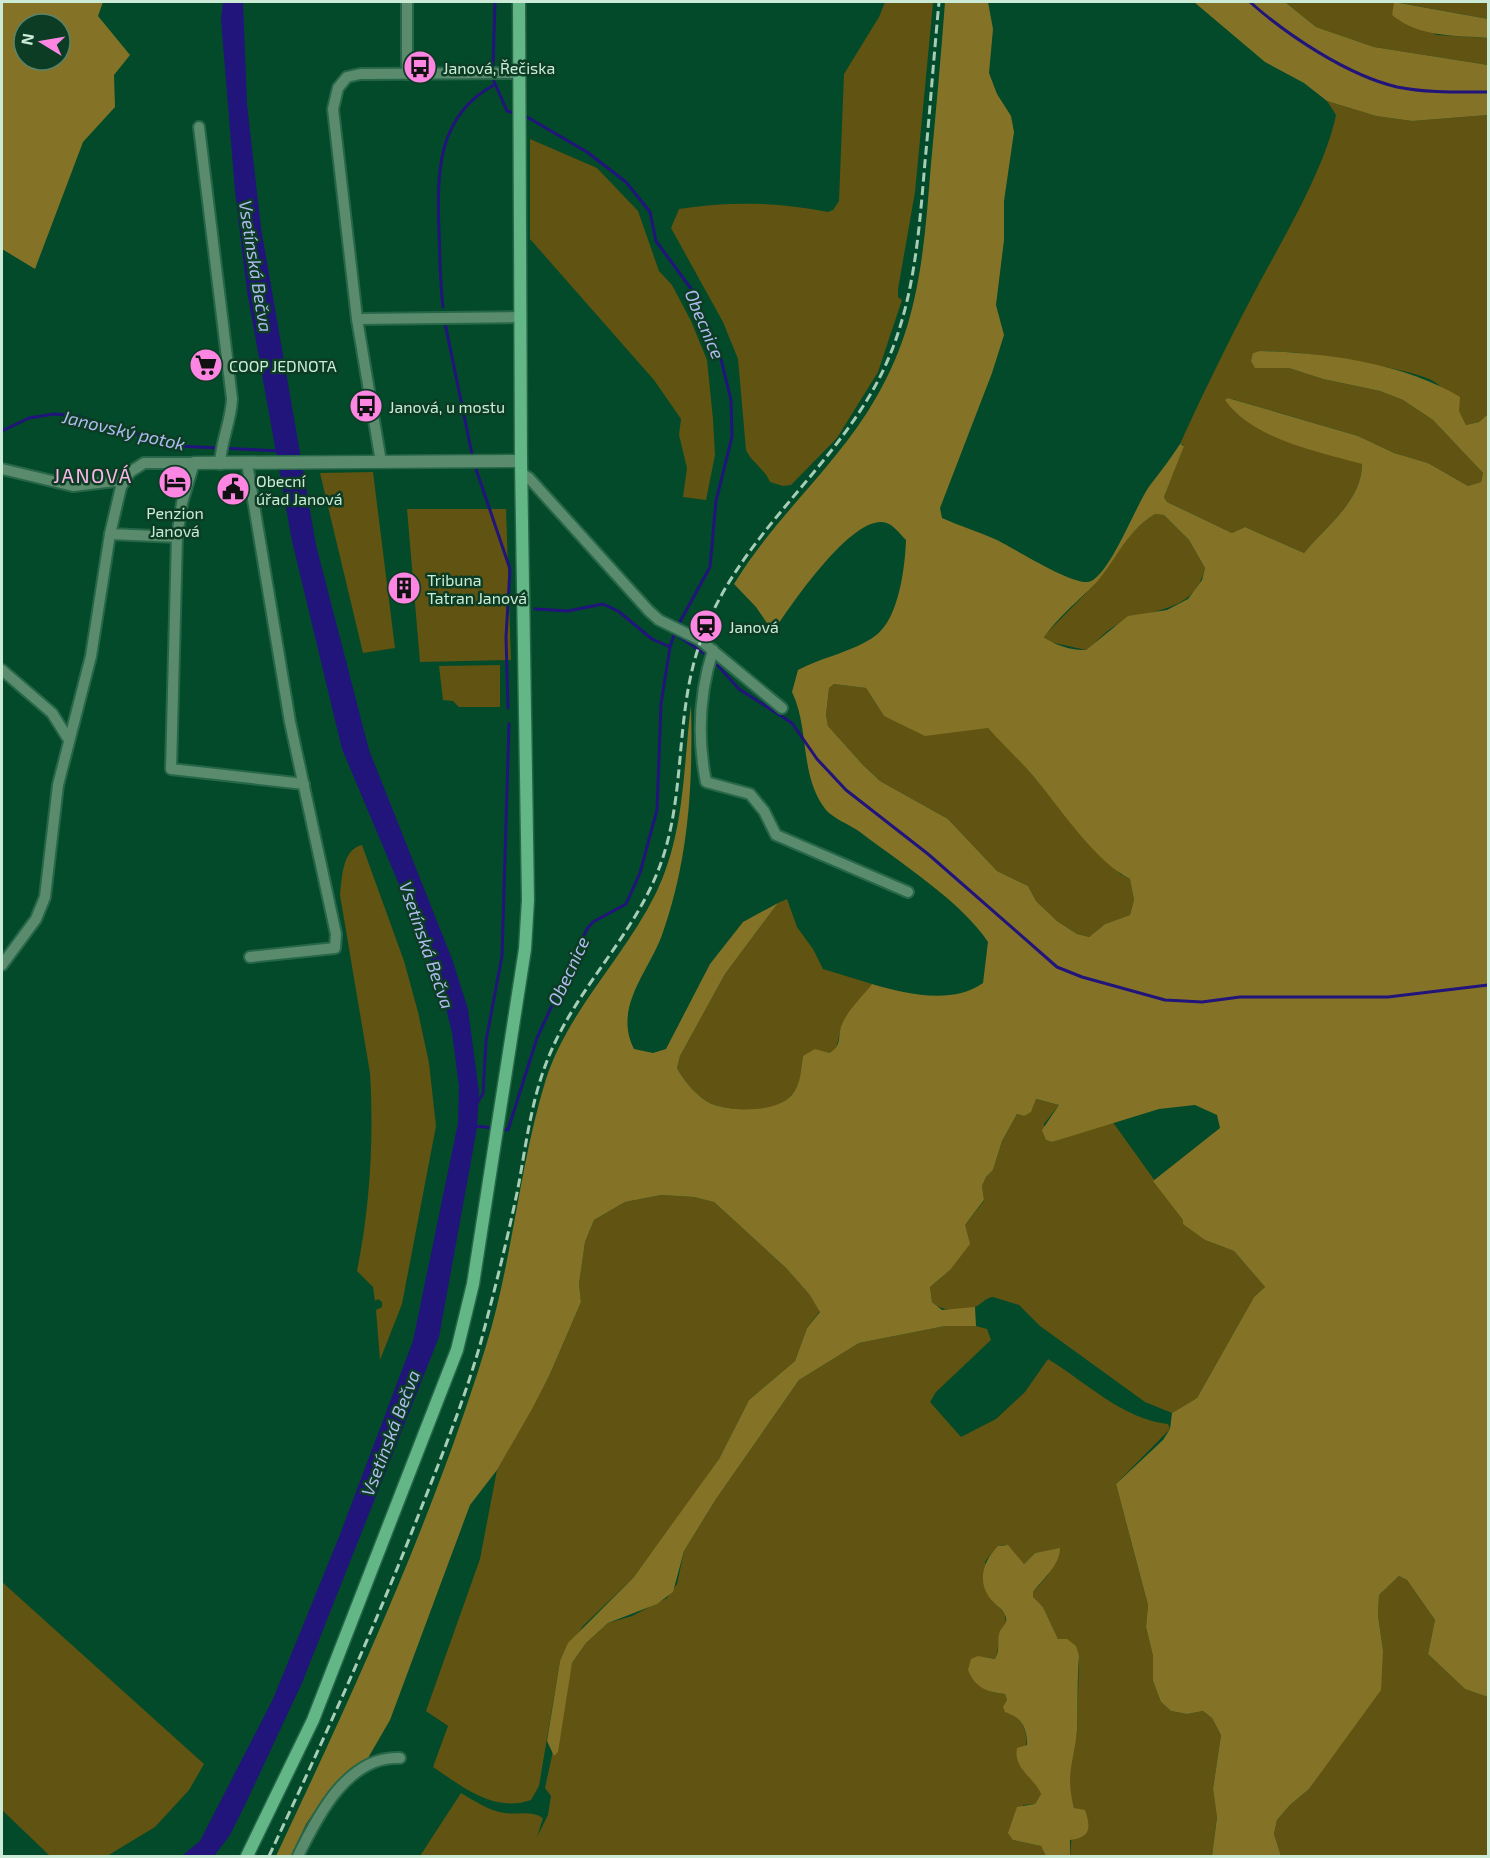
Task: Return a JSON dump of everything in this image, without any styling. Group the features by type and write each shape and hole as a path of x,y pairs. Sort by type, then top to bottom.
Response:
{"main road":[{"path":"247,1857 304,1741 448,1374 469,1304 527,926 521,467 519,2"}],"street":[{"path":"407,2 407,74"},
{"path":"377,462 357,319 333,101 342,83 354,75 519,73"},
{"path":"199,127 232,399 231,414 222,439 220,459"},
{"path":"357,319 521,317"},
{"path":"2,965 36,919 45,897 58,785 91,656 110,534 124,480 133,469 144,464 194,463 220,459 251,463 377,462 521,467 649,611 713,650 782,708"},
{"path":"194,463 182,503 177,537 171,769 304,783"},
{"path":"250,957 335,948 336,934 290,722 251,463"},
{"path":"2,469 73,486 124,480"},
{"path":"110,534 177,537"},
{"path":"713,650 702,685 700,755 706,782 750,794 764,811 776,835 908,892"},
{"path":"2,670 52,712 69,740"},
{"path":"298,1857 321,1812 344,1785 382,1759 400,1758"}],"shaded area":[{"path":"2,2 103,2 98,16 130,55 114,75 115,107 83,142 35,269 2,249"},
{"path":"885,2 933,3 915,192 898,289 898,297 902,300 878,372 837,438 791,485 783,486 770,482 746,450 738,359 723,322 671,228 679,209 698,206 754,204 791,206 828,212 833,210 839,201 844,74 879,17"},
{"path":"945,2 988,2 993,29 989,73 997,94 1011,116 1014,132 1004,201 1004,240 996,305 1004,335 992,373 940,508 942,518 997,540 1069,578 1088,582 1096,578 1105,568 1145,493 1180,444 1184,446 1164,497 1167,502 1232,533 1245,527 1304,553 1349,501 1356,490 1362,464 1307,449 1269,434 1252,425 1237,413 1225,400 1228,398 1358,436 1394,453 1428,463 1468,486 1481,482 1483,473 1433,420 1403,400 1380,391 1323,379 1289,368 1255,368 1251,361 1253,353 1260,351 1338,357 1389,368 1438,385 1460,397 1459,411 1466,425 1479,422 1488,414 1488,1697 1465,1689 1428,1654 1435,1620 1407,1580 1399,1576 1379,1595 1378,1616 1383,1650 1381,1690 1309,1789 1277,1820 1274,1834 1281,1856 1212,1856 1217,1817 1213,1789 1221,1735 1212,1718 1203,1711 1187,1714 1171,1711 1161,1702 1153,1681 1153,1656 1146,1627 1148,1605 1116,1484 1163,1440 1170,1429 1172,1413 1197,1398 1254,1297 1265,1287 1234,1251 1205,1240 1183,1224 1183,1220 1153,1181 1220,1128 1217,1115 1195,1105 1159,1109 1052,1142 1046,1140 1042,1130 1059,1105 1036,1099 1031,1112 1024,1116 1017,1114 1002,1141 993,1170 986,1177 982,1186 984,1200 965,1225 970,1244 950,1270 930,1287 932,1302 942,1310 975,1307 976,1326 945,1326 859,1343 799,1380 716,1499 684,1551 673,1592 657,1604 608,1623 586,1643 572,1663 558,1752 554,1756 547,1741 560,1661 568,1643 634,1577 719,1459 749,1400 795,1361 807,1328 820,1312 809,1294 786,1268 714,1202 694,1197 661,1195 625,1202 594,1220 585,1242 579,1284 581,1302 532,1409 497,1470 470,1505 390,1720 368,1758 328,1792 306,1824 291,1856 276,1856 390,1605 465,1411 495,1313 529,1145 546,1079 568,1030 629,940 656,893 666,870 678,824 691,705 690,792 684,850 662,935 630,1004 629,1034 634,1049 653,1053 666,1049 710,964 743,922 778,903 725,974 680,1056 677,1068 680,1073 697,1094 712,1104 721,1107 754,1109 785,1101 797,1086 803,1056 815,1049 829,1053 836,1047 845,1019 872,984 914,994 943,996 971,990 983,983 988,942 976,927 946,897 860,832 826,810 812,782 798,706 792,692 798,670 866,642 883,628 890,618 899,592 906,540 885,522 867,526 852,535 806,585 773,632 756,607 734,584 750,559 861,421 877,396 903,340 918,284 922,255","holes":["1155,514 1164,515 1189,540 1205,568 1202,580 1188,599 1167,610 1128,616 1086,650 1064,647 1044,637 1098,581 1135,531","834,684 866,688 884,716 925,736 988,728 1032,775 1092,848 1117,871 1130,879 1134,900 1130,915 1105,924 1089,937 1077,934 1057,921 1036,901 1028,886 997,871 948,819 880,781 863,765 828,726 826,715 829,688"]},
{"path":"1194,2 1285,2 1316,27 1374,47 1488,65 1488,115 1412,121 1376,116 1327,101 1304,83 1265,62"},
{"path":"1285,2 1395,2 1392,15 1437,35 1488,38 1488,65 1374,47 1316,27"},
{"path":"1394,2 1488,19 1488,38 1438,34 1414,28 1392,15"},
{"path":"1395,2 1488,2 1488,19"},
{"path":"1327,101 1376,116 1412,121 1488,115 1488,414 1479,422 1466,425 1443,389 1433,381 1399,370 1315,355 1267,351 1253,353 1261,367 1289,368 1323,379 1380,391 1403,400 1433,420 1483,473 1481,482 1468,486 1428,463 1394,453 1358,436 1229,398 1362,464 1356,490 1349,501 1304,553 1245,527 1232,533 1167,502 1164,497 1184,445 1180,444 1220,360 1305,198 1324,155 1336,115"},
{"path":"530,139 597,168 638,211 659,271 672,285 691,321 707,360 715,455 706,500 683,497 687,468 679,435 681,419 654,380 530,239"},
{"path":"373,472 395,648 363,653 320,473"},
{"path":"407,509 506,509 511,660 420,662"},
{"path":"1155,514 1164,515 1189,540 1205,568 1199,583 1191,594 1169,608 1115,626 1086,650 1050,642 1044,636 1098,579 1135,530"},
{"path":"500,665 500,707 459,707 453,701 443,700 439,666"},
{"path":"834,684 866,688 884,716 988,728 1017,757 1094,848 1120,874 1130,879 1134,900 1130,915 1105,924 1089,937 1077,934 1057,921 1036,901 1028,886 997,871 948,819 880,781 863,765 828,726 826,715 829,688"},
{"path":"362,845 404,961 418,1012 429,1063 436,1126 402,1304 380,1360 376,1310 382,1307 382,1302 378,1299 375,1301 373,1287 357,1271 368,1198 371,1148 370,1073 340,895 347,858 350,852"},
{"path":"787,899 797,927 813,949 823,969 872,984 842,1024 836,1049 829,1053 803,1056 798,1086 785,1101 765,1109 754,1110 731,1109 712,1104 697,1094 680,1073 677,1068 680,1056 725,974 778,903"},
{"path":"1035,1099 1059,1105 1044,1124 1046,1140 1052,1142 1112,1121 1183,1220 1205,1240 1234,1251 1265,1287 1254,1297 1197,1398 1172,1413 1145,1402 1040,1326 1019,1305 993,1297 975,1307 952,1310 941,1308 932,1302 930,1287 950,1270 965,1225 984,1201 982,1186 986,1177 993,1170 1002,1141 1017,1114 1024,1116 1033,1107"},
{"path":"661,1195 694,1197 714,1202 786,1268 809,1294 820,1311 807,1328 795,1361 749,1400 719,1459 669,1530 634,1577 583,1626 560,1661 539,1786 531,1800 517,1803 492,1801 467,1790 433,1767 448,1726 426,1711 480,1559 497,1470 550,1374 581,1302 579,1284 585,1242 594,1220 625,1202"},
{"path":"945,1326 976,1326 987,1329 991,1340 936,1392 930,1402 961,1437 996,1419 1025,1392 1048,1359 1120,1407 1151,1421 1168,1424 1170,1429 1116,1484 1148,1605 1146,1627 1153,1656 1153,1681 1161,1702 1171,1711 1187,1714 1203,1711 1212,1718 1221,1735 1213,1789 1217,1816 1212,1856 1070,1856 1074,1808 1069,1790 1069,1767 1077,1731 1079,1656 1058,1639 1043,1607 1033,1598 1033,1592 1048,1575 1060,1549 1035,1553 1024,1564 1006,1545 1002,1545 985,1562 999,1607 1005,1615 1006,1624 1001,1629 996,1659 984,1657 992,1692 1005,1694 1011,1714 1023,1725 1026,1738 1022,1769 1037,1784 1041,1794 1035,1804 1023,1805 1013,1840 1041,1846 1046,1856 420,1856 461,1793 494,1810 505,1813 534,1814 543,1818 537,1837 548,1815 551,1796 545,1788 572,1663 586,1643 608,1623 632,1616 667,1598 677,1584 684,1551 716,1499 799,1380 859,1343"},
{"path":"1008,1545 1024,1564 1035,1553 1060,1548 1054,1566 1033,1592 1033,1597 1043,1607 1058,1639 1067,1639 1076,1646 1079,1656 1077,1730 1070,1786 1074,1808 1085,1810 1088,1831 1082,1837 1070,1840 1070,1856 1046,1856 1041,1846 1013,1840 1008,1833 1017,1807 1035,1804 1041,1794 1018,1762 1017,1748 1027,1745 1026,1733 1016,1717 1005,1712 1003,1707 1007,1700 1005,1694 982,1688 974,1681 968,1670 971,1659 978,1656 995,1659 997,1655 999,1635 1006,1618 985,1591 983,1577 989,1557 998,1546"},
{"path":"1399,1576 1407,1580 1435,1620 1428,1654 1465,1689 1488,1697 1488,1856 1281,1856 1274,1834 1277,1820 1309,1789 1330,1759 1383,1650 1378,1616 1379,1595"},
{"path":"2,1582 204,1764 189,1790 155,1827 107,1856 50,1856 2,1810"}],"water":[{"name":"Vsetínská Bečva","path":"223,2 243,2 247,104 261,228 316,545 369,750 452,959 468,1009 479,1092 477,1128 439,1337 302,1683 245,1805 230,1835 214,1856 182,1856 200,1841 273,1699 339,1537 413,1341 458,1123 459,1087 452,1032 438,977 342,749 292,541 247,291 235,191 221,19"}],"waterway":[{"name":"Obecnice","path":"493,65 495,2"},
{"path":"1250,2 1282,28 1338,64 1378,81 1419,90 1488,92"},
{"name":"Obecnice","path":"493,79 507,111 515,113"},
{"path":"443,307 438,211 440,169 444,149 461,113 475,98 494,85"},
{"name":"Obecnice","path":"501,1129 508,1130 537,1038 587,929 593,922 626,904 640,873 657,810 661,704 670,647 676,629 710,567 716,501 732,437 731,400 720,355 692,290 656,241 650,212 626,182 587,152 522,114"},
{"path":"445,323 473,459"},
{"name":"Janovský potok","path":"2,431 29,418 54,414 77,416 178,446 280,451"},
{"path":"476,469 510,569 506,637 508,708"},
{"name":"Obecnice","path":"535,609 568,611 603,604 618,611 652,639 670,647"},
{"path":"674,633 708,656"},
{"path":"713,660 739,689 792,723 817,759 846,790 928,854 1057,967 1082,977 1165,1000 1202,1002 1240,997 1388,997 1488,985"},
{"path":"477,1103 483,1094 486,1041 502,956 509,724"},
{"name":"Obecnice","path":"474,1126 494,1128"}],"railway":[{"path":"269,1856 368,1639 460,1406 480,1345 495,1286 541,1076 559,1034 573,1009 637,912 662,860 675,806 687,697 700,643 715,608 734,575 755,544 849,427 870,395 896,340 916,253 939,2"}],"place":[{"name":"Janová, Řečiska","path":"420,67"},
{"name":"COOP JEDNOTA","path":"206,365"},
{"name":"Janová, u mostu","path":"366,406"},
{"name":"Penzion Janová","path":"175,482"},
{"name":"Obecní úřad Janová","path":"233,489"},
{"name":"Tribuna Tatran Janová","path":"404,588"},
{"name":"Janová","path":"706,626"}],"district":[{"name":"JANOVÁ","path":"93,475"}]}
